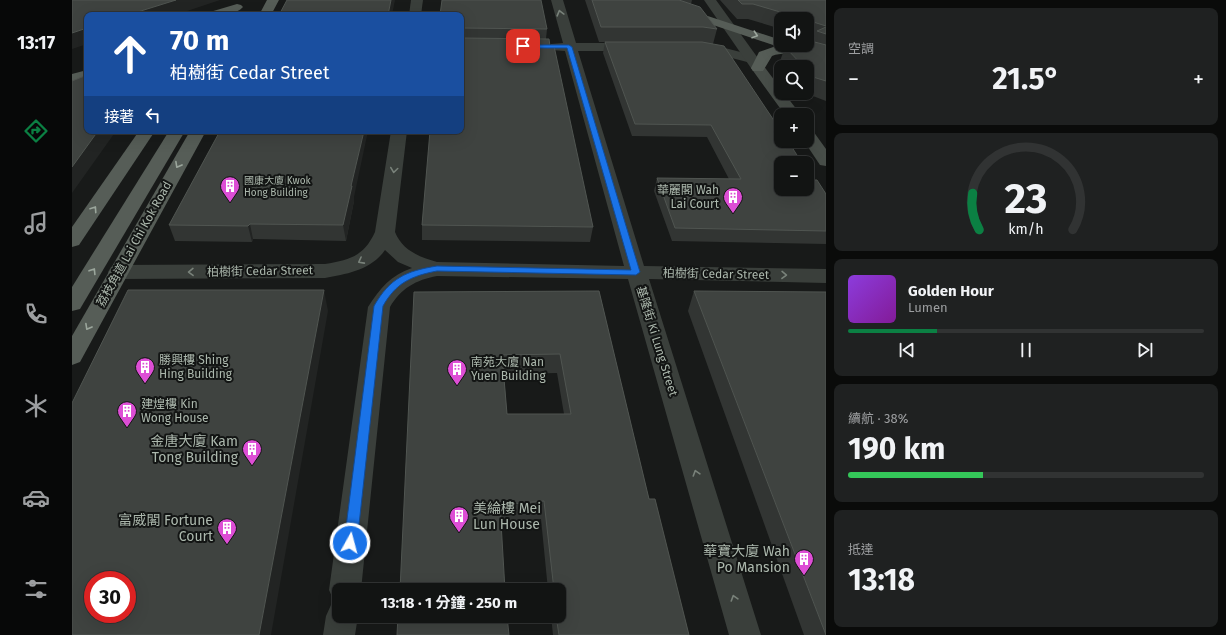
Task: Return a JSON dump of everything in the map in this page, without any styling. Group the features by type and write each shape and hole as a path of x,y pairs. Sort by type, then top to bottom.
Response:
{"main road":[{"path":"265,12 274,0"},
{"path":"648,0 774,42"},
{"path":"223,12 238,7"},
{"path":"774,51 764,55 762,62 755,63 788,108"},
{"path":"72,79 84,75"},
{"path":"72,241 145,134"},
{"path":"72,304 175,134"},
{"name":"荔枝角道 Lai Chi Kok Road","path":"72,356 196,134"},
{"path":"814,144 826,161"}],"street":[{"path":"415,12 417,0"},
{"name":"基隆街 Ki Lung Street","path":"557,0 569,47 745,635"},
{"path":"710,0 755,63"},
{"path":"546,47 646,47"},
{"path":"691,48 721,50 755,63"},
{"path":"399,134 386,232 388,240 392,248 400,255 417,263 437,269"},
{"name":"柏樹街 Cedar Street","path":"118,272 325,271 358,263 370,256 378,248 386,232"},
{"path":"346,583 379,306 390,289 407,276 421,271 437,269"},
{"name":"柏樹街 Cedar Street","path":"437,269 826,276"},
{"path":"339,635 341,623"}],"building":[{"path":"72,0 176,0 138,12 84,12 84,29 72,33"},
{"path":"287,0 391,0 389,12 281,12"},
{"path":"442,0 541,0 547,29 464,28 464,12 440,12"},
{"path":"592,0 679,0 700,7 717,29 703,27 601,27"},
{"path":"738,0 826,0 826,26 814,22 814,12 780,12 753,4 742,4"},
{"path":"826,27 826,34 817,31"},
{"path":"464,38 549,39 550,46 554,46 593,227 422,225 430,134 464,134"},
{"path":"605,42 702,42 724,46 774,121 774,148 792,148 798,156 774,156 774,196 814,196 814,180 817,180 826,194 826,231 675,228 657,178 741,179 711,125 635,124"},
{"path":"814,42 826,45 826,81 814,77 814,60 797,60 790,52 814,52"},
{"path":"84,76 84,134 96,134 72,167 72,81"},
{"path":"218,134 363,134 343,225 169,225"},
{"path":"128,290 324,290 259,635 72,635 72,403"},
{"path":"599,291 649,499 655,499 689,635 559,635 557,623 566,623 566,583 553,583 544,501 500,505 505,583 400,583 414,292","holes":["560,354 571,414 507,414 502,355"]},
{"path":"694,291 826,292 826,635"},
{"path":"398,623 508,623 509,635 397,635"}],"place":[{"name":"國康大廈 Kwok Hong Building","path":"230,203"},
{"name":"華麗閣 Wah Lai Court","path":"733,214"},
{"name":"勝興樓 Shing Hing Building","path":"145,384"},
{"name":"南苑大廈 Nan Yuen Building","path":"457,386"},
{"name":"建煌樓 Kin Wong House","path":"127,428"},
{"name":"金唐大廈 Kam Tong Building","path":"252,466"},
{"name":"美綸樓 Mei Lun House","path":"459,533"},
{"name":"富威閣 Fortune Court","path":"227,545"},
{"name":"華寶大廈 Wah Po Mansion","path":"804,576"}],"route":[{"path":"350,543 379,306 386,294 395,285 407,276 421,271 437,269 636,272 569,47 523,46"}]}
